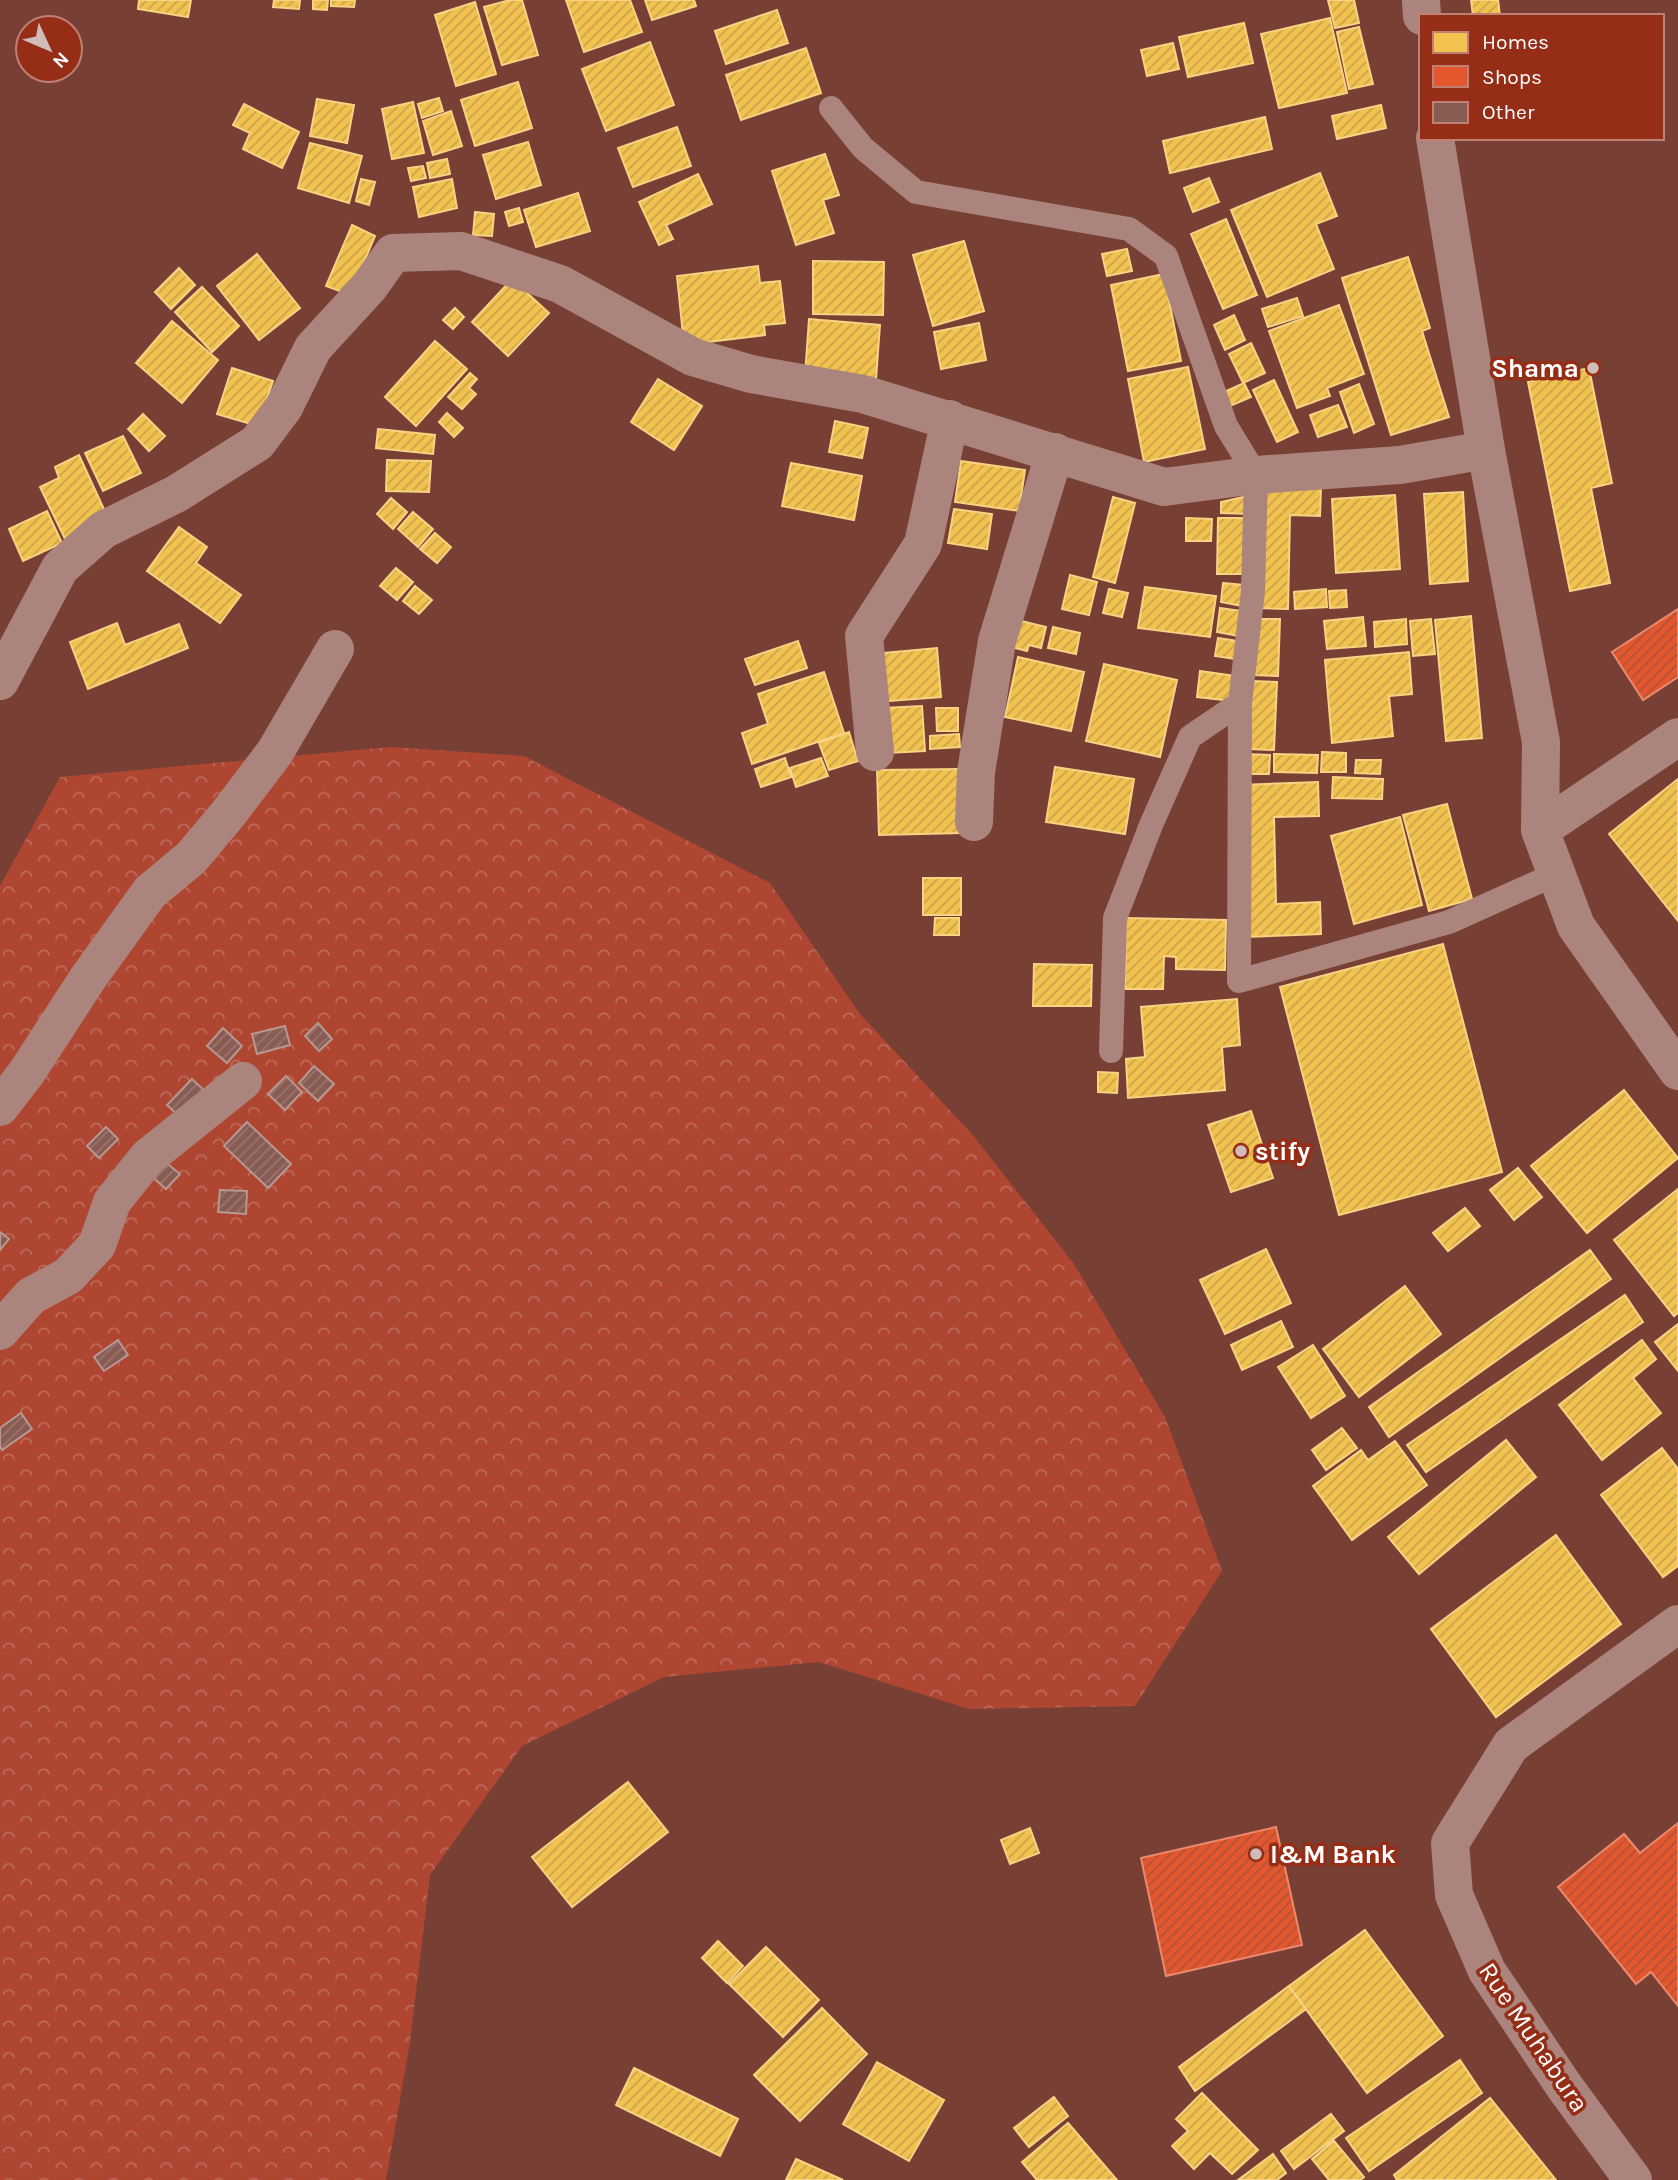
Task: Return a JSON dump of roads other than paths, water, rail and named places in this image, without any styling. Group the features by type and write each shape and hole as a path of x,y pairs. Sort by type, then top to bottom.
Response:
{"street":[{"path":"1435,140 1486,450 1541,742 1539,830 1576,926 1678,1071"},
{"path":"0,681 60,568 103,530 176,494 257,443 284,407 313,348 369,287 393,253 461,251 559,284 693,357 751,374 863,394 1164,486 1256,475 1400,465 1486,450"},
{"path":"875,752 864,636 923,544 950,419"},
{"path":"974,822 976,772 997,641 1055,452"},
{"path":"0,1107 27,1072 88,978 150,892 191,858 275,752 335,649"},
{"path":"1539,830 1678,737"},
{"path":"0,1331 16,1297 68,1276 97,1245 112,1202 148,1157 243,1081"},
{"name":"Rue Muhabura","path":"1633,2180 1564,2086 1487,1971 1454,1895 1450,1843 1511,1745 1678,1625"}],"lane":[{"path":"831,108 863,148 916,192 1129,229 1166,256 1226,426 1256,475 1253,591 1240,703 1239,981 1448,922 1556,874"},
{"path":"1111,1051 1115,918 1189,737 1240,703"}],"place":[{"name":"Shama","path":"1593,368"},
{"name":"stify","path":"1241,1151"},
{"name":"I&M Bank","path":"1256,1854"}]}
